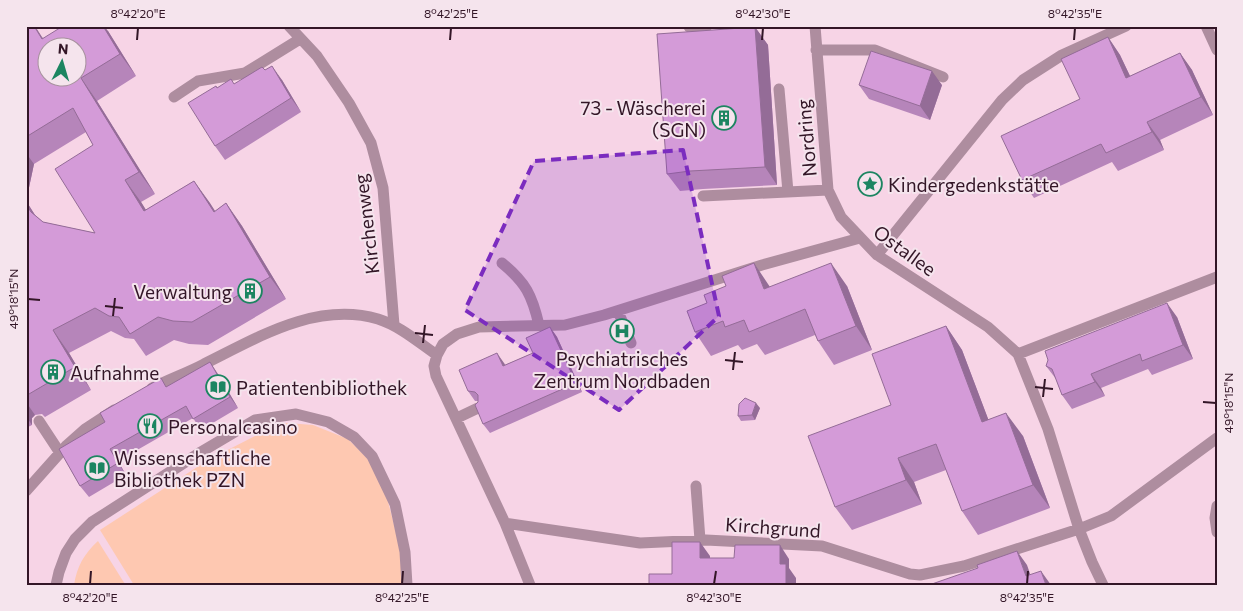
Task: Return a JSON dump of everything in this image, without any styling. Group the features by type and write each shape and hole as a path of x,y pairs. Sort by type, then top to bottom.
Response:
{"lane":[{"name":"Kirchenweg","path":"289,26 317,56 349,103 371,144 383,188 394,325"},
{"path":"690,27 707,26"},
{"name":"Nordring","path":"815,26 828,190 841,217 860,238"},
{"path":"877,255 956,156 1009,93 1023,80 1062,55 1126,26"},
{"path":"1206,26 1217,50"},
{"path":"174,97 198,81 245,73 300,39"},
{"path":"816,50 875,50 943,77"},
{"path":"779,89 788,192"},
{"path":"703,196 828,190"},
{"name":"Ostallee","path":"437,354 443,344 457,334 479,327 565,324 618,310 762,265 860,238 877,255 988,327 1018,354 1048,429 1079,529 1103,585"},
{"path":"502,263 516,275 528,290 540,325"},
{"path":"1018,354 1217,277"},
{"path":"618,310 631,343"},
{"path":"140,394 254,339 310,318 340,315 365,316 394,325 437,354 434,366 436,376 505,523 530,585"},
{"path":"26,491 60,453 85,429 125,403"},
{"path":"457,418 478,408"},
{"path":"56,585 66,553 75,539 92,522 201,452 255,420 296,414 328,422 354,437 372,456 394,504 405,552 407,585"},
{"path":"39,420 60,453"},
{"name":"Kirchgrund","path":"505,523 640,543 700,540 822,546 910,574 920,575 964,566 1079,529 1111,516 1217,438"},
{"path":"696,486 700,540"},
{"path":"1217,506 1215,518 1217,532"}],"highlighted area":[{"path":"683,150 719,316 619,410 465,310 534,161"}],"shaded area":[{"name":"Psychiatrisches Zentrum Nordbaden","path":"26,26 1217,26 1217,585 26,585"},
{"path":"287,423 313,425 348,439 367,458 385,490 400,548 402,585 134,585 100,530 208,460 263,432 262,428"},
{"path":"98,541 126,585 74,585 82,561"}],"building":[{"path":"26,26 34,26 41,38 38,38 38,88 87,88 139,172 125,180 144,211 194,181 214,212 226,203 270,277 192,322 173,321 158,317 130,334 119,317 109,316 95,308 53,330 75,367 29,394 26,392 26,204 31,212 43,222 95,233 55,169 93,145 73,108 26,137"},
{"path":"63,26 103,26 120,54 88,74 88,38 44,38"},
{"name":"73 - Wäscherei (SGN)","path":"755,27 765,167 667,174 657,34"},
{"path":"1108,37 1126,78 1180,53 1201,97 1147,122 1152,132 1106,153 1101,144 1022,180 1001,136 1080,99 1061,59"},
{"path":"871,51 932,71 920,106 859,85"},
{"path":"272,66 291,98 215,146 188,103 231,79 234,84 262,67 265,70"},
{"path":"754,263 764,289 831,263 856,326 818,341 805,309 749,332 744,320 725,327 723,321 695,332 687,311 707,303 704,295 726,286 722,276"},
{"path":"1167,303 1183,345 1142,361 1140,354 1091,374 1095,382 1062,395 1052,369 1046,366 1048,360 1045,351"},
{"path":"946,326 982,422 1006,413 1033,485 962,511 936,444 898,458 906,480 835,507 808,436 891,405 872,354"},
{"path":"550,327 576,383 483,424 475,405 478,402 478,395 475,392 468,391 459,370 497,353 503,366 533,353 526,338"},
{"path":"210,362 230,397 193,419 186,406 110,449 118,463 80,486 59,449 105,422 100,413 161,378 166,387"},
{"path":"745,398 756,403 752,415 738,416 739,404"},
{"path":"672,542 700,542 700,558 734,558 735,545 780,545 780,564 786,564 786,584 649,585 649,574 672,574"},
{"path":"1017,551 1026,576 1041,571 1046,585 929,585 978,568 977,565"}],"place":[{"name":"73 - Wäscherei (SGN)","path":"724,118"},
{"name":"Kindergedenkstätte","path":"870,184"},
{"name":"Verwaltung","path":"250,291"},
{"name":"Psychiatrisches Zentrum Nordbaden","path":"622,331"},
{"name":"Aufnahme","path":"53,372"},
{"name":"Patientenbibliothek","path":"218,387"},
{"name":"Personalcasino","path":"150,426"},
{"name":"Wissenschaftliche Bibliothek PZN","path":"97,468"}]}
